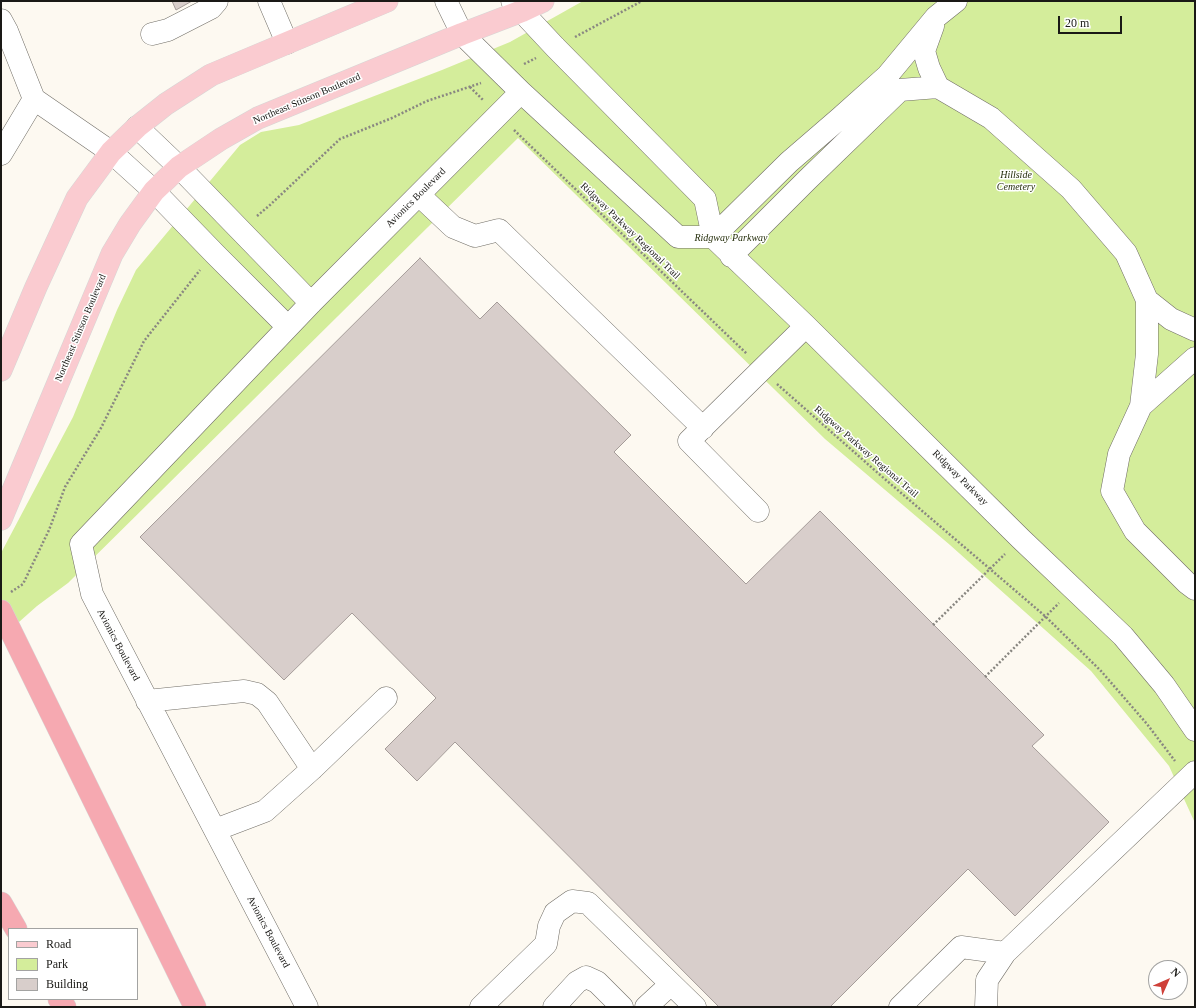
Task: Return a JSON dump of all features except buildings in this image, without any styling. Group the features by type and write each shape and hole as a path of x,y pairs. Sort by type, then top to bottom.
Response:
{"highway":[{"path":"5,602 195,1007"},
{"path":"1,903 15,928"}],"main road":[{"path":"2,367 36,287 78,198 112,152 138,127 166,104 211,75 387,1"},
{"name":"Northeast Stinson Boulevard","path":"1,519 112,254 130,224 154,191 179,167 221,139 258,118 462,34 517,6 543,1"}],"street":[{"path":"152,34 168,30 211,8 217,1"},
{"path":"268,1 287,43"},
{"path":"446,1 462,34 521,92 678,237 713,237 789,162 887,76 936,17 956,1"},
{"path":"517,6 555,47 705,199 713,237"},
{"path":"936,17 924,51 929,68 938,86 991,118 1071,189 1126,253 1147,300 1147,354 1141,406 1119,454 1112,491 1135,531 1187,583 1195,589"},
{"path":"1,20 7,31 34,99 112,152 154,191 214,254 288,327"},
{"path":"731,256 900,90 938,86"},
{"name":"Avionics Boulevard","path":"307,1007 92,594 81,544 311,303 521,92"},
{"path":"1,154 34,99"},
{"path":"138,127 311,303"},
{"path":"419,195 453,228 474,236 499,230 703,428"},
{"name":"Ridgway Parkway","path":"713,237 1123,636 1164,685 1195,730"},
{"path":"1147,300 1170,318 1195,330"},
{"path":"758,512 689,441 806,326"},
{"path":"1141,406 1195,358"},
{"path":"147,701 244,691 257,694 267,702 312,769"},
{"path":"215,830 265,811 312,769 386,698"},
{"path":"986,1007 987,980 1005,953 1191,776"},
{"path":"481,1007 546,944 549,926 555,913 572,901 588,903 695,1007"},
{"path":"900,1007 961,947 1005,953"},
{"path":"554,1007 577,982 586,977 597,982 622,1007"},
{"path":"646,1007 671,984"}],"path":[{"path":"575,38 642,1"},
{"path":"523,65 542,55"},
{"path":"254,218 340,140 427,101 470,87 488,104"},
{"name":"Ridgway Parkway Regional Trail","path":"517,132 784,390 867,464 1045,616 1102,671 1191,776"},
{"path":"5,602 23,584 49,530 65,487 101,428 144,341 202,267"},
{"path":"933,625 1021,538"},
{"path":"985,677 1073,588"}],"green space":[{"name":"Hillside Cemetery","path":"583,1 1195,1 1195,823 1169,766 1091,671 950,545 825,439 518,138 68,583 37,606 1,638 1,553 73,417 117,310 136,270 240,145 261,132 299,125 510,42"}]}
